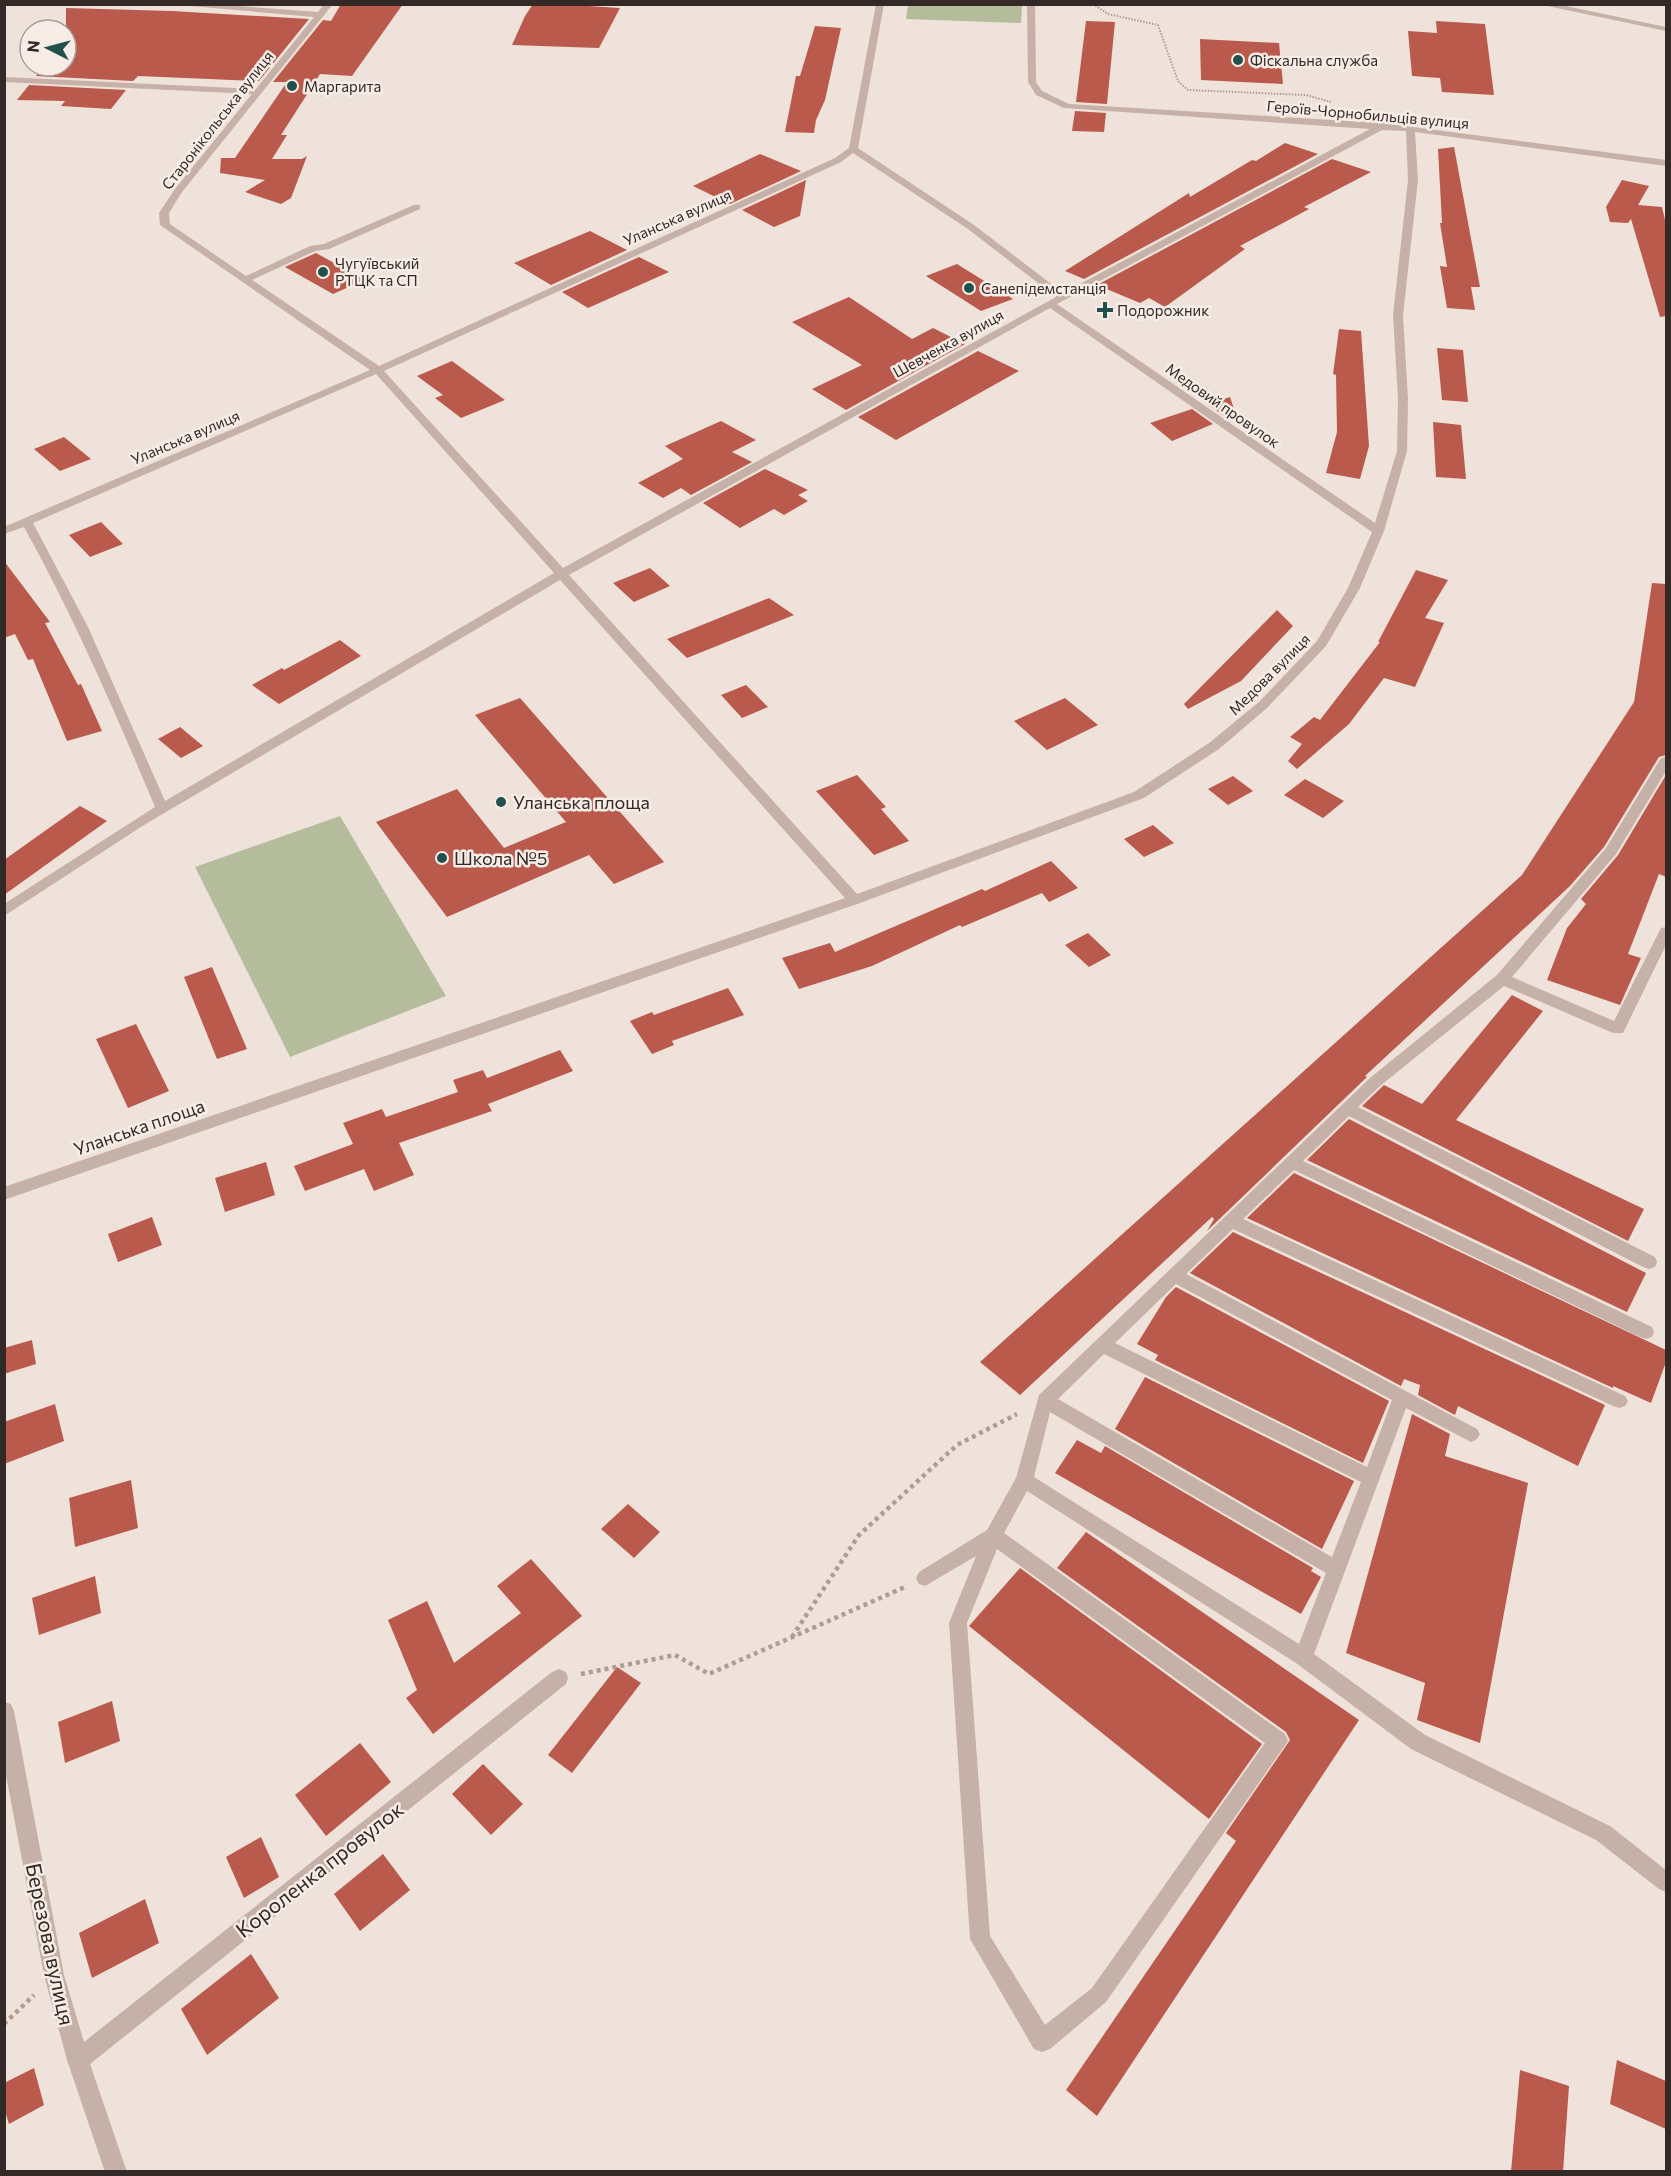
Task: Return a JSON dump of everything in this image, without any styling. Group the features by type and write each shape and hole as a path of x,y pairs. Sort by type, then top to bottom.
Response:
{"street":[{"path":"172,4 321,15"},
{"name":"Старонікольська вулиця","path":"329,4 178,191 164,213 165,225 378,370"},
{"path":"880,4 853,149 971,227 1062,297"},
{"name":"Героїв-Чорнобильців вулиця","path":"1031,4 1032,82 1039,93 1067,105 1382,126 1666,163"},
{"path":"1542,4 1666,29"},
{"path":"4,79 256,92"},
{"name":"Шевченка вулиця","path":"563,573 1062,297 1382,126"},
{"name":"Медова вулиця","path":"855,900 1139,795 1214,746 1263,705 1322,643 1354,588 1378,531 1402,451 1403,399 1398,315 1413,180 1410,129"},
{"name":"Уланська вулиця","path":"4,531 378,370 838,160 853,149"},
{"path":"246,279 313,248 326,247 417,207"},
{"name":"Медовий провулок","path":"1050,304 1378,531"},
{"path":"378,370 855,900"},
{"path":"27,522 49,559 110,685 162,808"},
{"path":"4,911 162,808 563,573"},
{"path":"993,1536 1278,1742 1099,1995 1042,2041 980,1939 958,1623 993,1536 1024,1479 1045,1400 1375,1082 1502,979 1611,851 1666,761"},
{"name":"Уланська площа","path":"4,1194 855,900"},
{"path":"1502,979 1618,1029 1666,932"},
{"path":"1348,1109 1649,1262"},
{"path":"1292,1162 1646,1332"},
{"path":"1231,1221 1619,1401"},
{"path":"1174,1276 1471,1434"},
{"path":"1102,1345 1371,1478"},
{"path":"1302,1657 1402,1397"},
{"path":"1045,1400 1336,1569"},
{"path":"1024,1479 1302,1657 1418,1742 1603,1833 1666,1882"},
{"path":"925,1578 993,1536"},
{"name":"Короленка провулок","path":"78,2060 560,1678"},
{"name":"Березова вулиця","path":"4,1711 54,1975 78,2060 116,2172"}],"path":[{"path":"1093,4 1108,14 1158,25 1178,81 1188,90 1306,95 1341,105"},
{"path":"792,1637 858,1534 957,1445 1045,1400"},
{"path":"560,1678 675,1655 708,1674 925,1578"},
{"path":"4,2024 54,1975"}],"green space":[{"path":"908,5 1022,5 1021,23 906,19"},
{"path":"340,816 446,996 290,1057 195,867"}],"building":[{"path":"341,4 403,4 352,76 320,74 281,135 287,135 272,159 302,159 307,156 291,198 281,204 245,192 265,180 220,173 221,158 235,158 287,82 273,82 323,20 331,21"},
{"path":"533,4 620,8 599,48 512,45"},
{"path":"66,8 309,19 259,81 138,76 133,81 75,78 78,78 78,18 66,18"},
{"path":"1086,21 1115,22 1107,104 1076,102"},
{"path":"1436,21 1485,24 1494,95 1442,92 1440,78 1412,76 1408,31 1437,33"},
{"path":"815,26 841,28 825,100 816,120 814,133 785,132 796,76 800,76"},
{"path":"1200,39 1279,43 1283,84 1201,80"},
{"path":"29,85 126,90 111,109 61,106 65,101 17,100"},
{"path":"1075,111 1106,113 1104,132 1072,131"},
{"path":"1285,143 1318,154 1084,279 1065,271 1189,193 1190,197"},
{"path":"1454,147 1480,287 1471,287 1475,310 1447,308 1440,266 1447,267 1440,223 1442,223 1438,149"},
{"path":"760,154 801,171 730,204 693,186"},
{"path":"1332,159 1371,172 1304,207 1309,209 1240,246 1245,249 1165,307 1149,298 1140,303 1097,285"},
{"path":"806,180 800,216 774,227 742,210"},
{"path":"1622,180 1649,186 1638,205 1662,207 1666,224 1666,316 1660,317 1631,219 1628,223 1610,222 1606,207"},
{"path":"590,231 627,250 551,285 514,263"},
{"name":"Чугуївський РТЦК та СП","path":"316,253 365,280 333,294 285,267"},
{"path":"639,257 669,272 588,308 562,292"},
{"name":"Санепідемстанція","path":"957,264 1013,299 981,311 926,276"},
{"path":"849,297 912,339 933,328 965,344 846,410 812,389 862,365 792,322"},
{"path":"1339,329 1361,331 1369,446 1360,479 1326,473 1337,432 1336,375 1333,374"},
{"path":"1437,348 1463,350 1468,402 1442,400"},
{"path":"978,351 1019,371 896,440 858,417"},
{"path":"452,361 505,400 461,418 435,398 443,395 417,376"},
{"path":"1230,397 1236,415 1227,418 1207,404"},
{"path":"1192,409 1213,424 1172,441 1150,423"},
{"path":"721,421 756,440 732,452 752,462 691,495 681,488 663,498 638,483 683,459 665,446"},
{"path":"1433,422 1461,425 1466,479 1436,477"},
{"path":"64,437 91,459 60,471 34,449"},
{"path":"765,469 808,490 798,495 808,501 784,515 774,509 740,528 703,503"},
{"path":"101,522 123,544 90,557 69,535"},
{"path":"4,561 50,622 45,623 78,685 81,684 102,731 67,741 33,659 28,660 15,634 4,638"},
{"path":"650,568 670,586 634,602 613,583"},
{"path":"1416,570 1448,580 1425,618 1444,623 1415,687 1384,678 1349,724 1297,769 1288,761 1302,744 1290,737 1314,717 1320,720 1380,642 1378,642"},
{"path":"1652,583 1666,584 1666,755 1659,757 1604,847 1570,886 1365,1076 1367,1077 1207,1231 1214,1219 1212,1217 1020,1395 980,1362 1522,875 1634,702"},
{"path":"769,598 794,615 687,658 667,639"},
{"path":"1277,610 1293,626 1241,681 1188,709 1184,704"},
{"path":"340,640 361,656 279,704 252,685 282,668 284,670"},
{"path":"746,685 768,707 742,718 721,695"},
{"path":"520,698 664,862 614,884 589,855 447,917 376,822 457,789 504,848 566,822 475,715"},
{"path":"1065,698 1098,725 1047,750 1014,721"},
{"path":"180,727 203,746 181,758 158,739"},
{"path":"857,775 886,807 881,809 909,841 874,855 816,791"},
{"path":"1666,775 1666,877 1659,874 1628,954 1641,958 1620,1005 1547,980 1567,928 1586,904 1581,899 1618,855"},
{"path":"1233,776 1253,791 1228,805 1208,789"},
{"path":"1305,779 1344,801 1323,818 1284,795"},
{"path":"80,806 107,821 4,895 4,860"},
{"path":"1153,825 1174,843 1144,857 1124,839"},
{"path":"1051,861 1078,888 1049,902 1042,893 962,927 960,925 872,966 799,989 782,958 830,943 835,952 982,889 985,891"},
{"path":"1088,933 1111,955 1089,967 1065,945"},
{"path":"212,967 247,1049 217,1059 184,977"},
{"path":"728,988 744,1015 672,1041 674,1045 652,1054 630,1021 652,1012 654,1015"},
{"path":"1512,995 1543,1011 1456,1120 1644,1209 1628,1241 1362,1106 1384,1085 1422,1104"},
{"path":"136,1024 169,1091 128,1108 96,1039"},
{"path":"560,1050 573,1071 488,1104 492,1111 399,1143 414,1175 374,1191 364,1169 305,1191 294,1166 353,1144 343,1123 382,1109 386,1117 458,1092 453,1080 483,1070 487,1078"},
{"path":"1349,1119 1646,1273 1627,1312 1307,1160"},
{"path":"266,1162 275,1195 225,1212 215,1178"},
{"path":"1294,1173 1666,1350 1666,1362 1651,1403 1613,1386 1613,1388 1247,1218"},
{"path":"152,1217 162,1245 118,1262 108,1234"},
{"path":"1233,1232 1605,1405 1578,1466 1458,1406 1455,1415 1418,1395 1420,1385 1404,1379 1401,1386 1190,1273"},
{"path":"1176,1287 1389,1401 1363,1463 1155,1360 1158,1355 1137,1344 1166,1297"},
{"path":"32,1340 36,1364 4,1374 4,1348"},
{"path":"1145,1377 1354,1481 1322,1549 1115,1429"},
{"path":"55,1404 64,1441 4,1464 4,1422"},
{"path":"1412,1414 1450,1434 1445,1456 1528,1483 1480,1743 1417,1720 1425,1683 1346,1653"},
{"path":"1077,1440 1101,1453 1105,1446 1313,1568 1311,1571 1321,1577 1301,1614 1055,1473"},
{"path":"131,1480 138,1528 75,1547 69,1498"},
{"path":"628,1504 660,1532 634,1558 601,1529"},
{"path":"1086,1532 1359,1720 1097,2116 1066,2090 1236,1841 1226,1833 1290,1740 1286,1732 1057,1568"},
{"path":"531,1559 582,1616 433,1734 406,1698 417,1690 388,1620 427,1601 454,1663 521,1613 497,1586"},
{"path":"1020,1568 1262,1744 1209,1819 969,1626"},
{"path":"95,1576 101,1613 39,1635 32,1598"},
{"path":"617,1667 641,1683 572,1773 548,1755"},
{"path":"112,1701 120,1741 65,1763 58,1722"},
{"path":"360,1743 391,1782 326,1836 295,1795"},
{"path":"483,1764 523,1804 491,1835 452,1794"},
{"path":"261,1837 279,1877 244,1898 226,1857"},
{"path":"383,1854 410,1890 360,1931 334,1894"},
{"path":"145,1899 159,1943 92,1978 79,1933"},
{"path":"251,1954 279,1998 207,2055 181,2009"},
{"path":"1617,2060 1666,2081 1666,2129 1610,2104"},
{"path":"34,2068 44,2105 9,2124 4,2108 4,2083"},
{"path":"1520,2070 1569,2086 1563,2172 1511,2172"}],"place":[{"name":"Фіскальна служба","path":"1238,60"},
{"name":"Маргарита","path":"292,86"},
{"name":"Чугуївський РТЦК та СП","path":"323,272"},
{"name":"Санепідемстанція","path":"969,288"},
{"name":"Подорожник","path":"1105,310"},
{"name":"Уланська площа","path":"501,802"},
{"name":"Школа №5","path":"442,858"}]}
